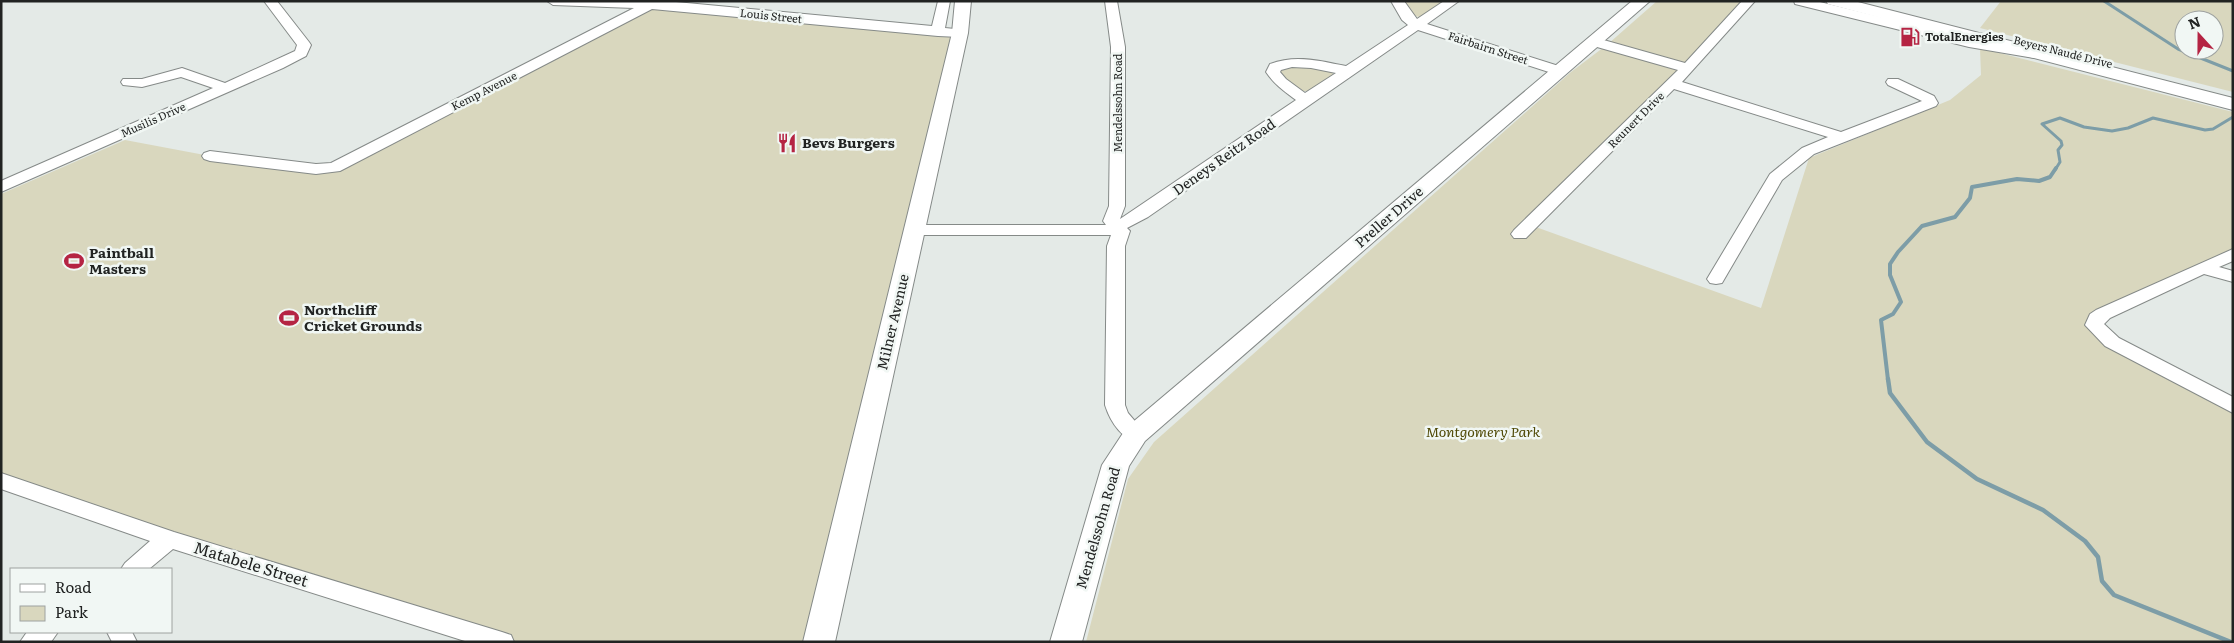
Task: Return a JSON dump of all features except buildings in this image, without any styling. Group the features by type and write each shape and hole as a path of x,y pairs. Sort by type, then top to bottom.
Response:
{"main road":[{"name":"Milner Avenue","path":"819,642 914,230 949,33 963,1"},
{"path":"1835,1 1875,20"},
{"name":"Beyers Naudé Drive","path":"1835,1 1897,14 2233,96"},
{"name":"Beyers Naudé Drive","path":"1864,1 1897,14"},
{"name":"Preller Drive","path":"1136,434 1595,42 1639,2"},
{"name":"Beyers Naudé Drive","path":"1973,33 2040,54 2233,104"},
{"name":"Mendelssohn Road","path":"1066,642 1116,465 1136,434"}],"street":[{"name":"Musilis Drive","path":"1,187 290,60 303,50 304,45 270,1"},
{"name":"Louis Street","path":"553,1 650,4 949,33"},
{"path":"753,15 760,1"},
{"path":"944,1 949,33"},
{"name":"Mendelssohn Road","path":"1110,1 1118,47 1115,405 1119,416 1136,434"},
{"path":"1397,1 1407,17 1416,25"},
{"name":"Deneys Reitz Road","path":"1117,226 1138,220 1142,214 1305,100 1453,1"},
{"name":"Reunert Drive","path":"1520,234 1688,68 1749,1"},
{"name":"Beyers Naudé Drive","path":"1800,1 1947,38 2008,51 2040,54"},
{"name":"Kemp Avenue","path":"316,169 334,168 347,162 650,4"},
{"name":"Fairbairn Street","path":"1416,25 1560,71"},
{"path":"1595,42 1688,68"},
{"path":"1305,100 1277,79 1272,72 1275,67 1284,63 1297,62 1348,72"},
{"path":"128,82 142,83 172,73 182,72 226,88"},
{"path":"1716,279 1776,177 1808,151 1931,103 1929,99 1893,82"},
{"path":"1672,84 1842,137"},
{"path":"210,156 316,169"},
{"path":"914,230 1083,230 1117,226"},
{"path":"2233,254 2097,318 2094,325 2097,330 2133,354 2233,406"},
{"path":"2204,268 2233,277"},
{"path":"2209,394 2233,401"},
{"name":"Matabele Street","path":"1,481 169,539 492,640"},
{"path":"134,568 169,539"},
{"path":"32,642 45,633"}],"green space":[{"path":"1403,1 1450,1 1423,18 1412,15"},
{"name":"Montgomery Park","path":"1657,1 1754,1 1533,226 1761,308 1809,158 1950,100 1981,75 1980,48 2233,112 2233,256 2099,314 2107,339 2233,411 2233,642 1086,642 1128,479 1154,442 1571,72 1608,44"},
{"path":"2001,1 2233,1 2233,92 1980,28"},
{"path":"650,5 960,33 819,642 505,642 1,480 1,194 125,140 210,156 334,168"},
{"path":"1292,63 1333,72 1333,74 1317,87 1309,91 1302,91 1290,84 1278,71"}],"waterway":[{"path":"2104,1 2178,49 2233,71"},
{"path":"2055,170 2060,162 2058,150 2062,145 2061,141 2042,124 2060,118 2084,127 2112,131 2128,128 2153,118 2205,130 2213,129 2233,117"},
{"path":"1888,380 1881,320 1893,314 1901,302 1890,275 1890,264 1898,252 1922,226 1955,217 1970,198 1972,187 2017,179 2039,181 2050,177 2056,168"},
{"path":"1888,379 1890,393 1927,442 1977,479 2043,510 2085,541 2098,557 2102,581 2114,595 2231,642"}],"place":[{"name":"TotalEnergies","path":"1910,37"},
{"name":"Bevs Burgers","path":"787,143"},
{"name":"Paintball Masters","path":"74,261"},
{"name":"Northcliff Cricket Grounds","path":"289,318"}]}
